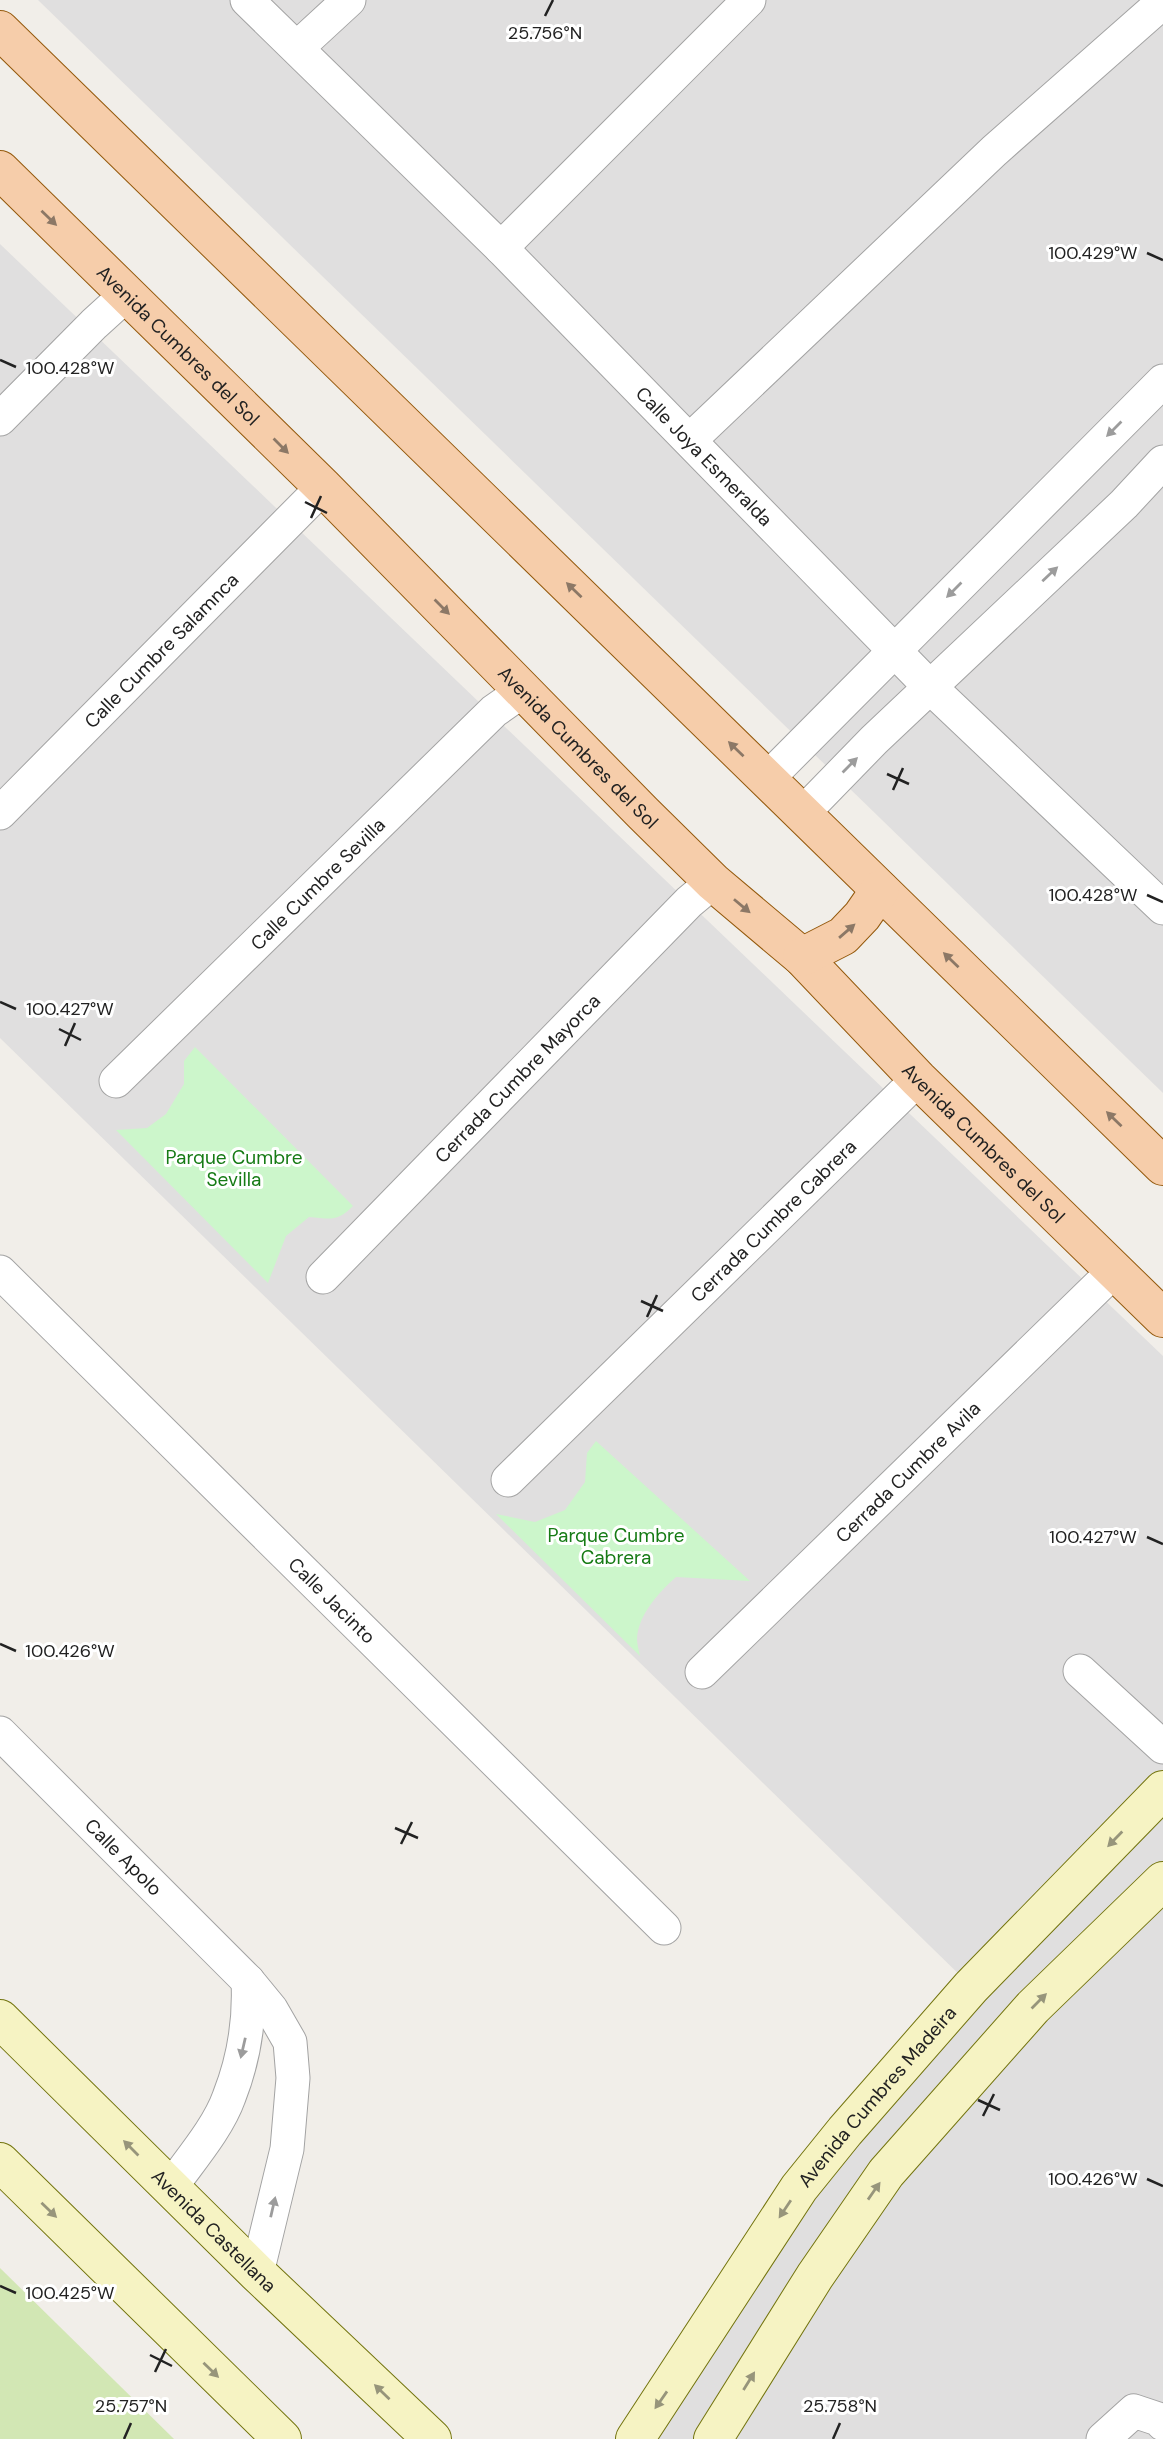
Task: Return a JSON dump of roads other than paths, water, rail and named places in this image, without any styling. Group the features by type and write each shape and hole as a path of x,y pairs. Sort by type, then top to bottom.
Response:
{"main road":[{"path":"0,30 1163,1166"},
{"name":"Avenida Cumbres del Sol","path":"0,170 323,487 643,813 713,882 802,957 918,1079 1163,1318"},
{"path":"802,957 844,936 880,890"}],"street":[{"name":"Calle Joya Esmeralda","path":"247,0 501,248 930,687 1163,908"},
{"path":"298,47 349,0"},
{"path":"501,248 749,0"},
{"path":"690,440 994,151 1163,2"},
{"path":"0,419 127,294"},
{"path":"767,779 1163,381"},
{"path":"802,814 930,687 1124,504 1163,462"},
{"name":"Calle Cumbre Salamnca","path":"0,813 323,487"},
{"name":"Calle Cumbre Sevilla","path":"116,1082 495,711 524,690"},
{"name":"Cerrada Cumbre Mayorca","path":"323,1277 689,902 713,882"},
{"name":"Cerrada Cumbre Cabrera","path":"508,1480 918,1079"},
{"name":"Cerrada Cumbre Avila","path":"702,1672 1114,1271"},
{"name":"Calle Jacinto","path":"0,1272 664,1927"},
{"path":"1080,1671 1163,1747"},
{"name":"Calle Apolo","path":"0,1733 248,1981 271,2009 290,2042 293,2078 287,2148 257,2273"},
{"name":"Avenida Cumbres Madeira","path":"635,2439 799,2188 845,2131 971,1987 1163,1790"},
{"path":"713,2439 816,2276 886,2173 1033,2007 1163,1881"},
{"path":"170,2187 229,2098 244,2047 249,2012 248,1981"},
{"path":"971,1987 1010,2032"},
{"name":"Avenida Castellana","path":"0,2019 257,2273 432,2439"},
{"path":"0,2162 282,2439"},
{"path":"1103,2439 1148,2417"}],"park label":[{"name":"Parque Cumbre Sevilla","path":"234,1168"},
{"name":"Parque Cumbre Cabrera","path":"616,1546"}]}
